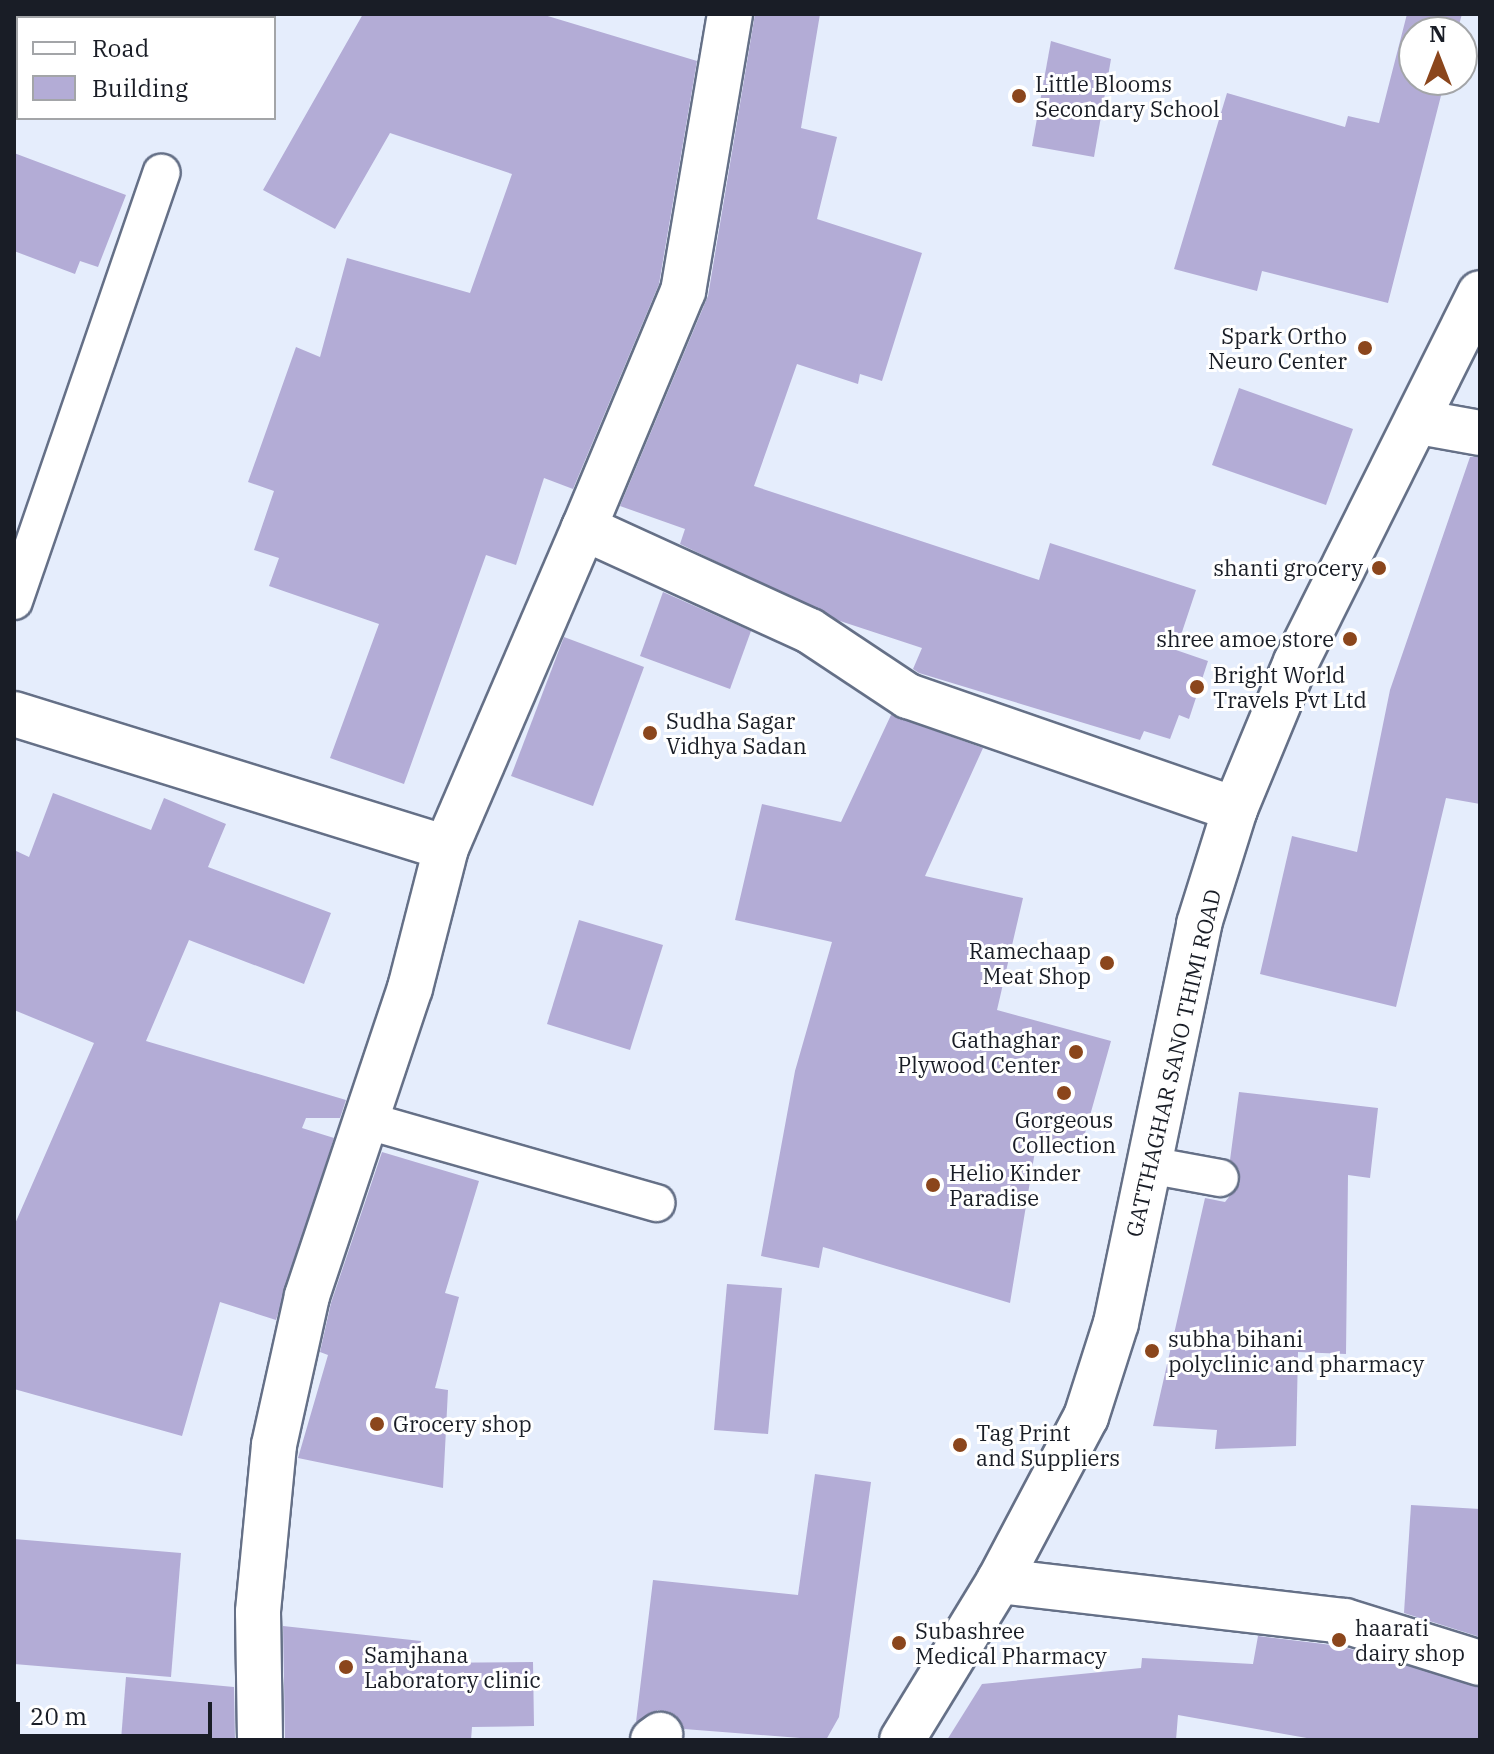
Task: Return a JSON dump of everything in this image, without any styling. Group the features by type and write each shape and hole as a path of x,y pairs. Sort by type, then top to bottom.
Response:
{"street":[{"path":"260,1740 258,1612 274,1445 307,1296 410,988 446,848 683,291 730,14"},
{"name":"GATTHAGHAR SANO THIMI ROAD","path":"902,1740 999,1581 1086,1417 1116,1323 1199,924 1235,809 1296,662 1419,422 1480,293"},
{"path":"1419,422 1480,433"},
{"path":"584,528 810,631 908,696 1235,809"},
{"path":"14,714 446,848"},
{"path":"999,1581 1345,1621 1480,1663"}],"lane":[{"path":"14,601 161,173"},
{"path":"365,1120 656,1203"},
{"path":"1149,1165 1220,1178"}],"building":[{"path":"363,14 541,14 697,61 659,284 573,489 544,478 516,565 486,555 404,784 330,758 379,624 269,586 279,558 254,550 274,491 248,482 296,347 320,357 347,258 470,293 512,174 390,133 335,229 263,190"},
{"path":"755,14 820,14 801,128 837,137 817,219 922,253 882,381 860,374 858,384 797,364 754,486 1039,580 1050,543 1196,590 1176,650 1208,661 1189,719 1179,715 1170,739 1144,731 1140,740 919,673 913,669 922,648 840,621 680,544 685,529 620,506 708,296"},
{"path":"1407,14 1462,14 1461,16"},
{"path":"1051,41 1111,59 1094,157 1032,146"},
{"path":"1398,49 1398,96 1441,96 1388,303 1262,271 1257,291 1174,269 1227,93 1345,127 1348,116 1379,123"},
{"path":"14,153 126,195 98,267 80,261 75,274 14,251"},
{"path":"1239,388 1353,429 1326,505 1212,465"},
{"path":"1470,457 1480,457 1480,804 1446,798 1396,1007 1260,974 1292,836 1357,852 1390,690"},
{"path":"663,592 751,631 730,689 640,656"},
{"path":"564,637 644,667 593,806 511,776"},
{"path":"891,715 983,748 925,876 1023,898 997,1010 1111,1041 1080,1151 1037,1139 1010,1303 823,1247 819,1268 761,1256 795,1071 832,942 735,920 762,804 841,822"},
{"path":"53,793 151,830 164,798 226,824 208,867 331,913 304,984 189,940 146,1041 346,1100 340,1118 306,1118 302,1128 334,1138 276,1320 220,1302 182,1436 14,1389 14,1226 94,1043 14,1010 14,850 29,857"},
{"path":"579,920 663,945 630,1050 547,1024"},
{"path":"1239,1092 1378,1108 1370,1178 1348,1175 1346,1354 1298,1352 1296,1446 1215,1449 1217,1430 1153,1426 1205,1198 1225,1202 1240,1183 1239,1170 1230,1160"},
{"path":"382,1152 479,1181 445,1293 459,1297 435,1388 448,1390 443,1488 298,1458 328,1355 320,1352 331,1303"},
{"path":"727,1284 782,1288 768,1434 714,1430"},
{"path":"815,1474 871,1482 839,1717 826,1740 684,1729 671,1713 658,1710 636,1722 653,1580 798,1595"},
{"path":"1411,1505 1480,1509 1480,1637 1404,1613"},
{"path":"14,1539 181,1553 171,1677 14,1664"},
{"path":"283,1626 421,1641 418,1663 533,1662 534,1726 472,1727 471,1740 285,1740"},
{"path":"1258,1636 1340,1646 1480,1687 1480,1740 1318,1740 1178,1715 1176,1740 947,1740 982,1684 1141,1668 1142,1658 1253,1664"},
{"path":"126,1677 234,1687 235,1740 121,1740"}],"place":[{"name":"Little Blooms Secondary School","path":"1019,96"},
{"name":"Spark Ortho Neuro Center","path":"1365,348"},
{"name":"shanti grocery","path":"1379,568"},
{"name":"shree amoe store","path":"1350,639"},
{"name":"Bright World Travels Pvt Ltd","path":"1197,687"},
{"name":"Sudha Sagar Vidhya Sadan","path":"650,733"},
{"name":"Ramechaap Meat Shop","path":"1107,963"},
{"name":"Gathaghar Plywood Center","path":"1076,1052"},
{"name":"Gorgeous Collection","path":"1064,1093"},
{"name":"Helio Kinder Paradise","path":"933,1185"},
{"name":"subha bihani polyclinic and pharmacy","path":"1152,1351"},
{"name":"Grocery shop","path":"377,1424"},
{"name":"Tag Print and Suppliers","path":"960,1445"},
{"name":"haarati dairy shop","path":"1339,1640"},
{"name":"Subashree Medical Pharmacy","path":"899,1643"},
{"name":"Samjhana Laboratory clinic","path":"346,1667"}]}
